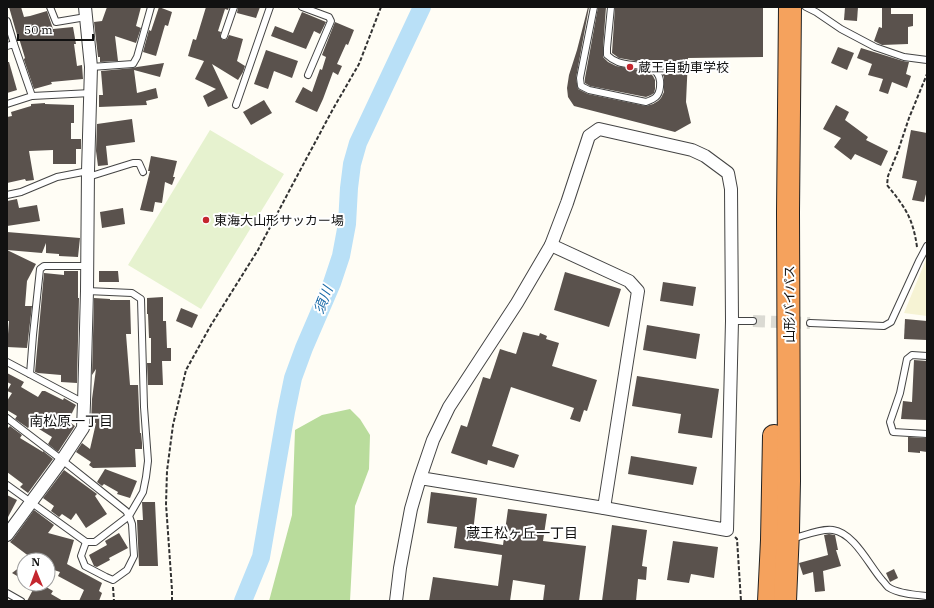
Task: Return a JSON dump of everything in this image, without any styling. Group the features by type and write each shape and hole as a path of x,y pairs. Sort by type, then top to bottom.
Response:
{"highway":[{"name":"山形バイパス","path":"769,601 774,459 775,7"},
{"name":"山形バイパス","path":"784,601 788,540 789,482 788,204 790,7"}],"street":[{"path":"7,535 62,460 83,428 91,93 91,67 86,12"},
{"path":"396,601 400,568 411,509 420,478 434,440 449,407 517,303 551,245 567,203 589,136 599,130 692,150 705,156 728,173 732,189 732,321 727,530 420,478"},
{"path":"551,245 629,281 638,291 604,508"}],"lane":[{"path":"50,7 56,22 86,12"},
{"path":"91,67 133,64 137,57 151,7"},
{"path":"224,36 234,7"},
{"path":"236,105 270,7"},
{"path":"302,7 329,18 331,21 308,75"},
{"path":"594,7 580,78 581,86 589,90 646,102 655,99 659,92 660,86 658,73 652,68 618,62 607,55 606,48 611,7"},
{"path":"806,7 875,48 904,57 927,60"},
{"path":"7,21 10,45 32,96"},
{"path":"7,104 32,96 91,93"},
{"path":"7,196 21,192 57,177 88,174 133,163 139,163 143,172"},
{"path":"810,323 884,326 891,322 927,246"},
{"path":"30,374 40,269 44,266 87,266"},
{"path":"7,485 86,542 95,542 129,516 143,492 148,461 141,299 132,292 87,291"},
{"path":"732,321 753,321"},
{"path":"927,356 912,355 907,358 900,393 890,422 893,432 927,434"},
{"path":"7,362 84,403"},
{"path":"7,418 126,511 132,524 134,556 127,570 113,580 85,566 81,556 86,542"},
{"path":"788,540 819,531 834,530 845,535 855,544 878,576 888,587 906,593 927,596"},
{"path":"7,593 21,601"}],"path":[{"path":"172,601 166,504 167,470 173,425 186,370 211,325 258,250 359,64 381,7"},
{"path":"919,261 913,225 907,211 887,185 888,176 927,74"},
{"path":"727,530 738,539 741,601"},
{"path":"113,580 114,601"}],"shaded area":[{"path":"927,257 927,316 904,313"}],"green space":[{"name":"東海大山形サッカー場","path":"210,130 284,174 201,309 128,265"},
{"path":"350,409 360,419 370,435 369,469 355,506 350,601 269,601 292,515 295,430 322,415"}],"building":[{"path":"9,7 21,7 24,17 47,11 53,29 73,27 76,44 74,44 77,66 82,65 83,79 51,82 52,84 34,89"},
{"path":"107,7 141,7 136,26 141,28 136,43 115,36 118,61 100,62 100,57 98,57 94,22 102,21"},
{"path":"159,7 172,12 168,26 165,25 156,56 143,52 149,30 151,31"},
{"path":"206,7 229,7 228,10 225,9 218,31 221,32 220,37 223,40 227,39 229,35 243,39 237,61 245,66 238,80 212,64 228,98 208,107 203,96 216,89 195,79 204,61 188,56 193,39 196,40"},
{"path":"238,7 260,7 256,18 237,13"},
{"name":"蔵王自動車学校","path":"588,7 576,78 578,89 588,94 646,106 658,101 664,92 664,77 661,71 655,66 619,58 612,53 615,7 763,7 763,57 688,58 686,102 691,123 675,132 574,106 568,97 567,88 569,75"},
{"path":"598,7 606,7 603,57 608,62 616,66 650,73 655,80 654,93 651,95 646,97 590,86 585,83"},
{"path":"845,7 858,7 857,21 844,20"},
{"path":"882,7 891,7 891,14 913,14 913,26 908,27 908,44 882,45 874,41 879,27 882,28"},
{"path":"302,12 326,22 320,34 314,31 306,49 271,36 275,26 293,33"},
{"path":"335,22 354,30 348,45 346,44 337,64 342,66 338,75 333,72 317,112 295,102 303,87 312,92 320,69 322,70 326,57 322,55"},
{"path":"838,47 854,53 847,70 831,63"},
{"path":"861,48 909,62 906,74 911,76 907,88 892,82 888,94 879,91 883,79 868,75 872,64 857,58"},
{"path":"266,50 298,61 292,78 274,71 268,89 254,84"},
{"path":"7,62 9,62 17,90 7,93"},
{"path":"164,63 160,77 134,70 137,93 156,88 158,98 146,101 147,105 99,107 99,95 103,95 101,71"},
{"path":"264,100 272,113 251,125 243,112"},
{"path":"45,103 74,105 74,123 71,123 71,139 81,139 81,149 76,149 76,164 53,164 53,150 29,151 34,180 26,181 25,179 7,183 7,117 12,116 11,112 31,106 31,104"},
{"path":"836,105 849,112 845,120 868,137 866,140 888,151 881,166 855,154 851,160 834,147 841,138 823,129"},
{"path":"132,119 135,142 106,146 108,165 98,166 96,151 97,124"},
{"path":"911,130 927,133 927,190 924,202 912,200 917,181 902,178"},
{"path":"151,156 177,161 173,177 175,177 172,185 165,182 162,203 155,202 153,212 140,210 150,171 148,171"},
{"path":"17,199 19,208 37,205 40,221 7,226 7,201"},
{"path":"123,208 125,224 102,228 100,212"},
{"path":"7,232 80,238 78,257 59,256 59,254 46,253 46,243 42,253 7,250"},
{"path":"7,250 36,264 27,281 25,306 32,306 27,348 7,347 9,321 7,321"},
{"path":"64,271 78,271 79,298 77,383 61,382 61,375 35,372 44,273 64,275"},
{"path":"99,271 118,271 119,282 99,282"},
{"path":"565,272 621,289 609,327 554,310"},
{"path":"663,282 696,287 693,306 660,301"},
{"path":"163,297 163,321 166,321 167,348 171,348 171,361 162,361 163,385 148,385 147,363 151,363 151,338 149,338 147,298"},
{"path":"94,298 130,300 131,334 126,334 130,385 138,385 140,433 142,443 142,449 135,449 136,467 93,468 89,465 91,462 76,452 82,443 90,449 96,423 91,422 96,369 92,375"},
{"path":"181,308 198,315 192,328 176,321"},
{"path":"905,319 927,321 927,340 904,339"},
{"path":"647,325 700,334 696,359 643,350"},
{"path":"523,332 539,336 540,333 547,336 546,339 559,343 552,366 597,380 587,411 584,410 580,422 570,419 574,408 511,387 492,446 519,455 514,468 488,460 487,465 451,453 461,425 467,427 483,377 490,379 500,349 516,354"},
{"path":"914,360 927,361 927,420 901,419 903,401 912,402"},
{"path":"7,373 24,382 21,387 38,397 42,391 45,391 63,400 64,398 76,405 68,421 75,426 58,452 48,444 52,437 31,424 28,428 15,419 17,416 7,410 7,401 12,393 7,391 11,384 7,382"},
{"path":"637,376 719,389 712,438 678,433 681,414 632,406"},
{"path":"10,426 22,435 20,438 43,451 53,459 28,493 20,487 23,484 7,472 7,429"},
{"path":"908,437 927,438 927,452 908,452"},
{"path":"631,456 697,467 693,485 628,474"},
{"path":"105,469 137,481 130,498 117,494 118,492 104,484 102,486 97,482"},
{"path":"64,470 97,494 95,496 107,514 86,528 76,513 71,520 62,514 59,517 51,511 54,506 43,498"},
{"path":"431,492 477,498 472,540 503,545 508,509 547,514 543,541 586,546 579,601 543,601 545,585 513,580 510,601 429,601 433,577 498,586 502,555 454,548 457,527 427,523"},
{"path":"7,495 17,500 7,519"},
{"path":"142,502 155,502 158,566 139,566 137,520 143,520"},
{"path":"34,510 54,525 48,533 74,540 67,564 102,583 99,591 102,593 99,601 79,601 84,590 58,576 60,572 56,571 56,552 23,552 10,542"},
{"path":"612,525 647,530 642,566 647,567 646,580 638,579 636,601 602,601"},
{"path":"119,533 128,548 109,558 110,560 97,567 94,566 89,555 107,545 105,541"},
{"path":"824,535 835,535 838,550 836,550 841,566 823,571 825,591 815,592 813,572 803,575 799,563 828,555"},
{"path":"673,541 718,547 714,578 691,574 689,583 667,580"},
{"path":"894,569 898,578 890,582 886,573"},
{"path":"16,570 16,575 12,573"},
{"path":"32,592 52,592 51,594 63,601 27,601"}],"waterway":[{"name":"須川","path":"243,601 261,557 293,378 304,348 332,283 341,256 347,224 352,164 358,143 422,7"}],"tunnel":[{"path":"753,321 810,323"}],"place":[{"name":"蔵王自動車学校","path":"630,67"},
{"name":"東海大山形サッカー場","path":"206,220"}],"district":[{"name":"南松原一丁目","path":"71,421"},
{"name":"蔵王松ヶ丘一丁目","path":"522,533"}]}
